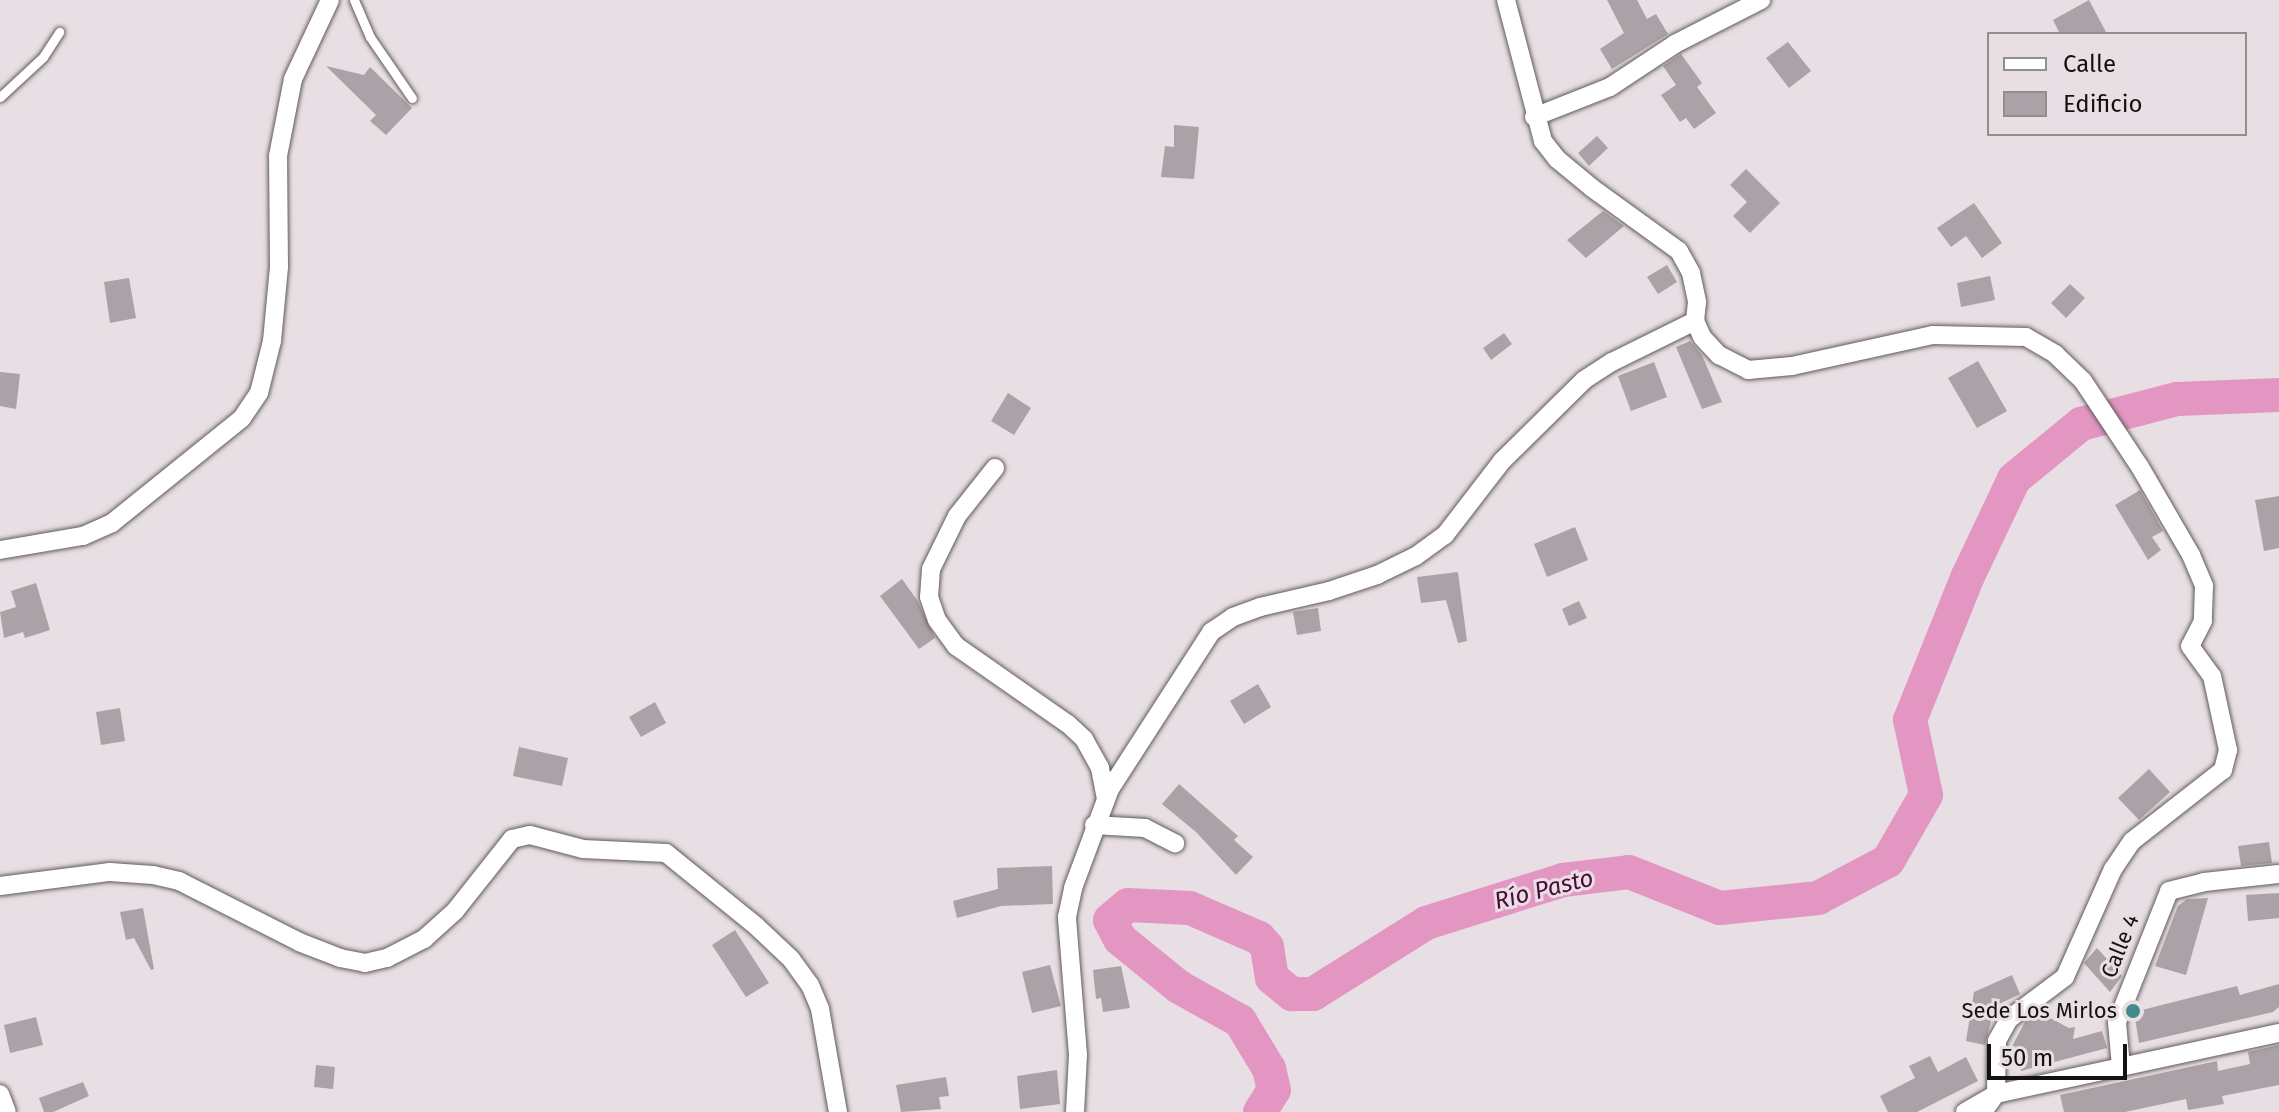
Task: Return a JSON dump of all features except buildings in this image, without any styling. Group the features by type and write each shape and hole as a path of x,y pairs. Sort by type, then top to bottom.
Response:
{"street":[{"path":"0,550 83,536 112,523 242,418 259,393 272,341 279,267 278,156 293,79 330,0"},
{"path":"1506,0 1534,117 1543,141 1557,159 1625,214 1679,251 1691,273 1697,302 1695,321 1702,337 1719,355 1748,370 1792,366 1933,335 2026,337 2055,354 2083,381 2191,555 2204,586 2203,621 2190,646 2212,676 2228,750 2223,770 2132,841 2113,869 2065,977 2009,1019 1997,1041 1996,1094 1983,1112"},
{"path":"1534,117 1610,87 1675,44 1761,0"},
{"path":"1075,1112 1078,1055 1067,917 1094,825 1106,799 1211,632 1233,617 1377,575 1416,556 1445,535 1502,461 1584,380 1612,362 1695,321"},
{"path":"995,468 957,516 931,569 929,597 937,620 956,646 1068,724 1084,739 1100,768 1106,799"},
{"path":"1094,825 1145,828 1175,843"},
{"path":"0,886 110,872 153,875 179,881 299,942 340,958 365,963 387,958 424,939 455,911 512,839 530,835 583,849 666,853 756,926 791,959 810,985 820,1009 838,1112"},
{"name":"Calle 4","path":"2121,1067 2117,1022 2169,891 2204,882 2279,874"},
{"path":"1965,1112 1996,1094 2279,1033"},
{"path":"0,1094 7,1112"}],"lane":[{"path":"354,0 370,37 412,98"},
{"path":"0,97 43,57 59,32"}],"waterway":[{"name":"Río Pasto","path":"1260,1112 1274,1090 1269,1069 1240,1021 1179,987 1120,939 1110,920 1128,905 1190,908 1259,938 1267,947 1272,978 1292,994 1313,994 1426,923 1563,880 1629,872 1720,908 1818,898 1888,861 1926,795 1910,720 1968,576 2014,479 2081,424 2177,399 2279,395"}],"place":[{"name":"Sede Los Mirlos","path":"2133,1011"}]}
